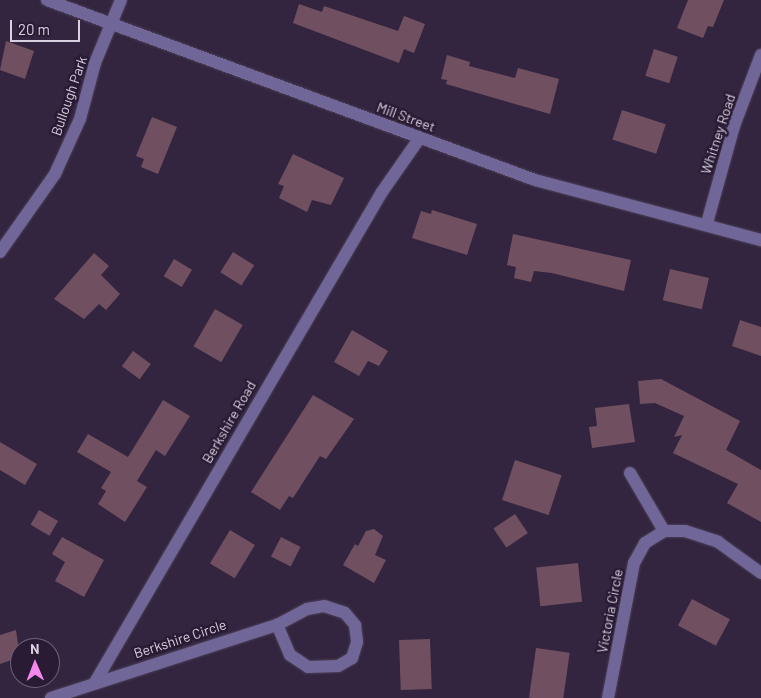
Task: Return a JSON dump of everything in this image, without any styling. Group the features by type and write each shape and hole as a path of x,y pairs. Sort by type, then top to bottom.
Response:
{"street":[{"name":"Mill Street","path":"47,0 112,22 535,180 707,223 760,241"},
{"name":"Bullough Park","path":"0,252 55,174 80,119 95,63 121,0"},
{"name":"Whitney Road","path":"707,223 734,126 761,55"},
{"name":"Berkshire Road","path":"94,684 382,192 419,138"},
{"path":"630,473 664,531 685,531 718,542 761,573"},
{"name":"Victoria Circle","path":"608,698 634,563 645,543 664,531"},
{"name":"Berkshire Circle","path":"94,684 277,626 307,609 324,606 345,613 355,624 357,642 352,658 338,666 308,666 290,656 277,626"},
{"path":"51,698 94,684"}],"building":[{"path":"688,0 724,0 713,27 708,26 703,38 677,28"},
{"path":"299,4 322,12 324,6 398,31 404,16 425,24 414,53 404,49 399,63 293,23"},
{"path":"6,41 34,51 25,79 0,70"},
{"path":"654,49 678,57 669,83 645,76"},
{"path":"447,55 470,62 469,66 515,78 518,68 559,79 550,114 446,84 447,80 441,79"},
{"path":"622,110 666,124 656,154 612,139"},
{"path":"152,117 177,127 158,174 141,167 144,159 136,156"},
{"path":"293,154 344,178 331,205 312,200 307,212 279,198 284,186 278,184"},
{"path":"432,210 477,224 467,255 412,238 421,211 431,214"},
{"path":"513,234 631,260 624,291 552,273 534,271 531,282 514,278 516,267 507,265"},
{"path":"233,252 254,265 241,286 220,272"},
{"path":"94,253 109,266 101,275 120,294 106,310 99,304 84,319 54,299"},
{"path":"174,259 192,270 182,287 164,276"},
{"path":"670,269 709,278 702,309 663,300"},
{"path":"215,309 243,325 221,362 194,346"},
{"path":"740,320 761,327 761,356 732,346"},
{"path":"352,330 388,351 379,366 368,361 359,376 334,362"},
{"path":"133,351 151,364 140,379 122,366"},
{"path":"661,379 740,421 726,450 761,470 761,522 727,503 738,484 673,453 682,435 674,437 684,416 655,403 640,404 638,381"},
{"path":"313,395 354,419 326,459 320,456 293,498 289,496 280,510 251,492"},
{"path":"163,400 190,416 165,456 156,450 137,481 147,487 125,522 98,504 106,491 101,488 111,472 77,452 88,434 128,457"},
{"path":"629,404 635,442 592,448 589,427 597,426 595,408"},
{"path":"0,442 37,464 25,485 0,470"},
{"path":"515,460 562,475 549,515 502,500"},
{"path":"39,510 58,521 50,536 30,525"},
{"path":"515,514 528,533 506,548 493,529"},
{"path":"374,529 383,536 375,555 386,560 374,583 343,565 355,544 358,546 366,531"},
{"path":"230,530 255,545 235,578 210,563"},
{"path":"62,537 104,560 84,597 55,581 65,562 52,554"},
{"path":"281,537 301,547 291,567 271,557"},
{"path":"578,563 582,602 540,606 536,567"},
{"path":"692,599 730,619 716,646 678,625"},
{"path":"16,630 17,638 10,638 10,660 0,664 0,635"},
{"path":"430,639 432,689 401,690 399,640"},
{"path":"536,648 570,653 563,698 529,698"}]}
